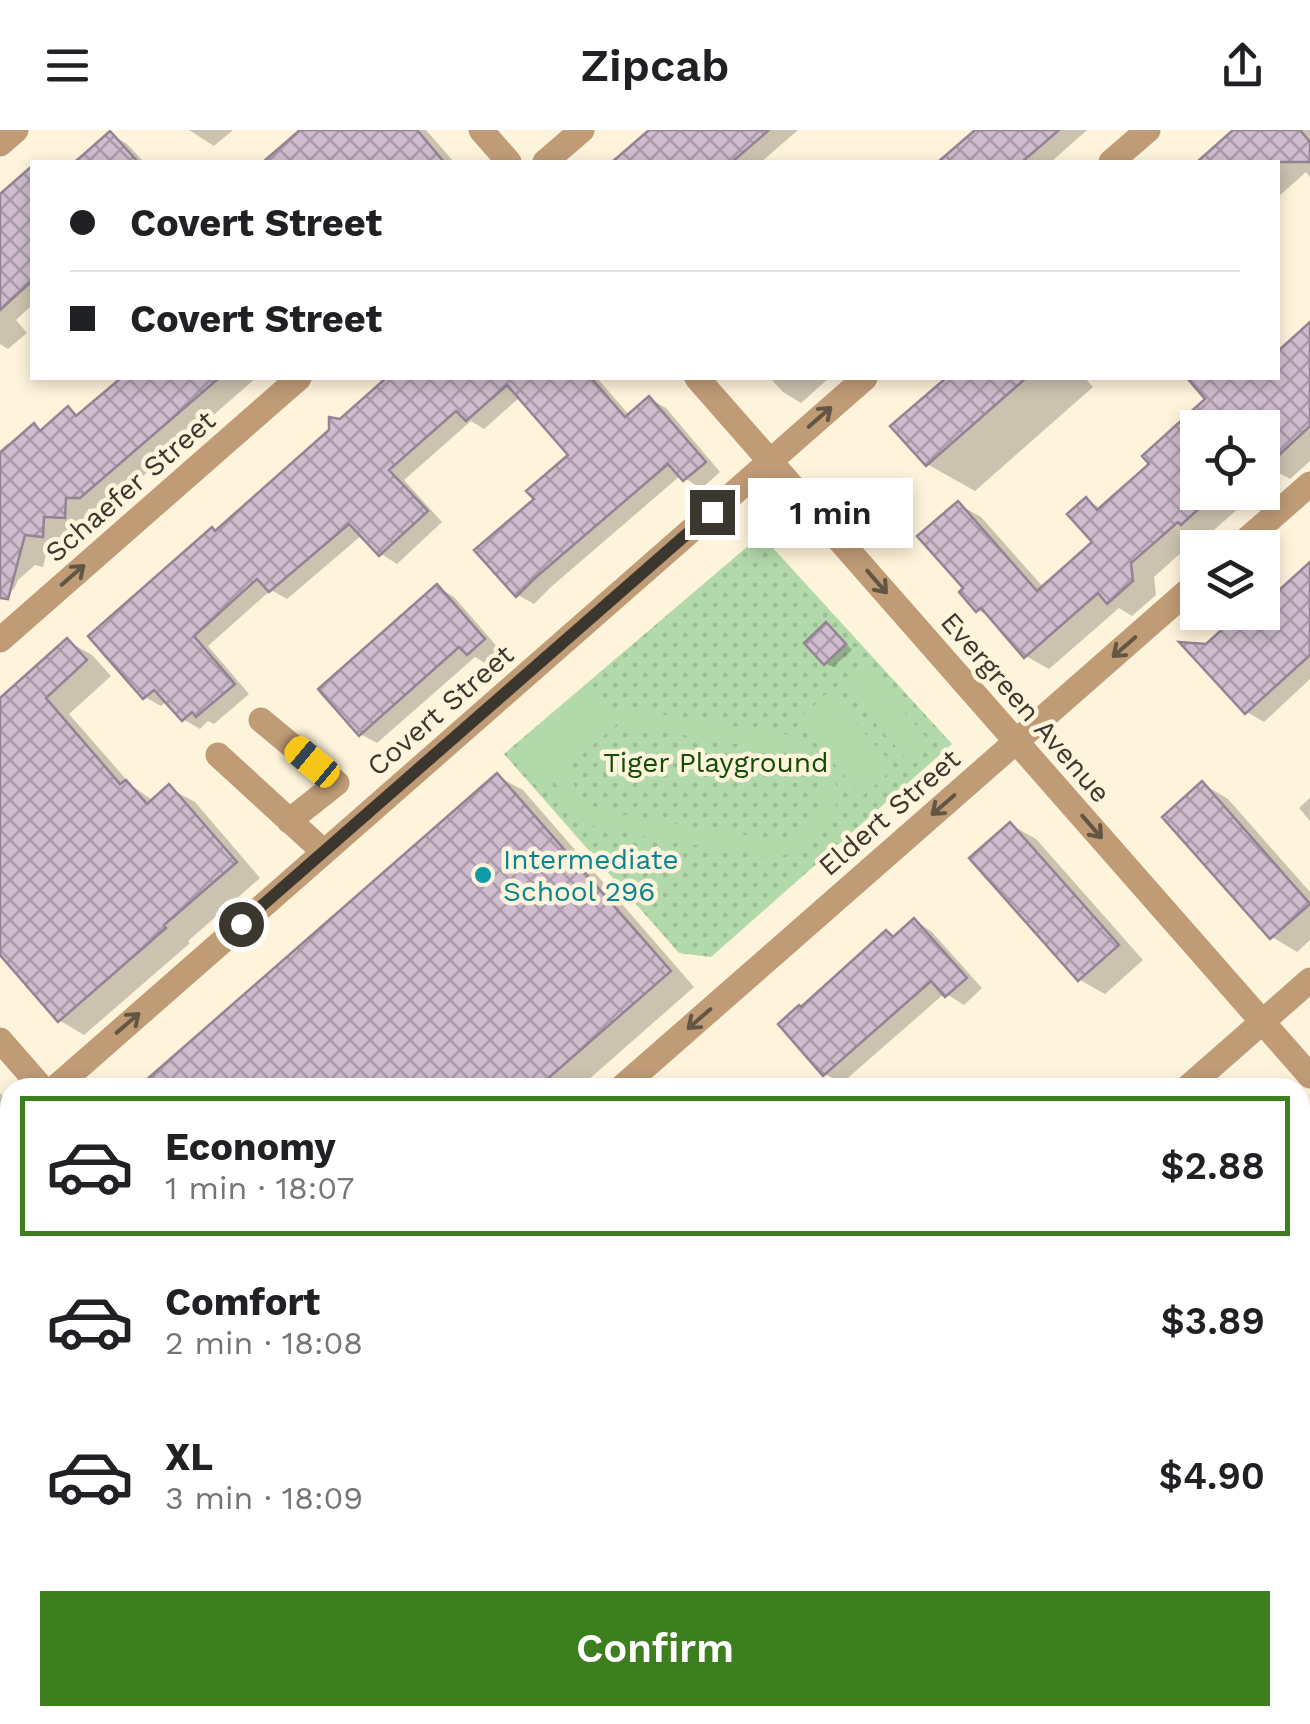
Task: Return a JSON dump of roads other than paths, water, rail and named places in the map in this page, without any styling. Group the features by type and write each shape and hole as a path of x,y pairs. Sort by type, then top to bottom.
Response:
{"street":[{"path":"0,144 16,130"},
{"path":"480,130 507,160"},
{"path":"546,160 582,130"},
{"path":"1113,160 1148,130"},
{"name":"Schaefer Street","path":"0,640 297,380"},
{"name":"Evergreen Avenue","path":"699,380 1310,1076"},
{"name":"Covert Street","path":"66,1078 863,380"},
{"path":"1258,530 1310,484"},
{"name":"Eldert Street","path":"632,1078 1180,598"},
{"path":"261,720 337,783 289,821"},
{"path":"218,756 324,852"},
{"path":"1198,1078 1310,980"},
{"path":"0,1040 33,1078"}],"place":[{"name":"Intermediate School 296","path":"483,875"}],"park label":[{"name":"Tiger Playground","path":"716,762"}]}
